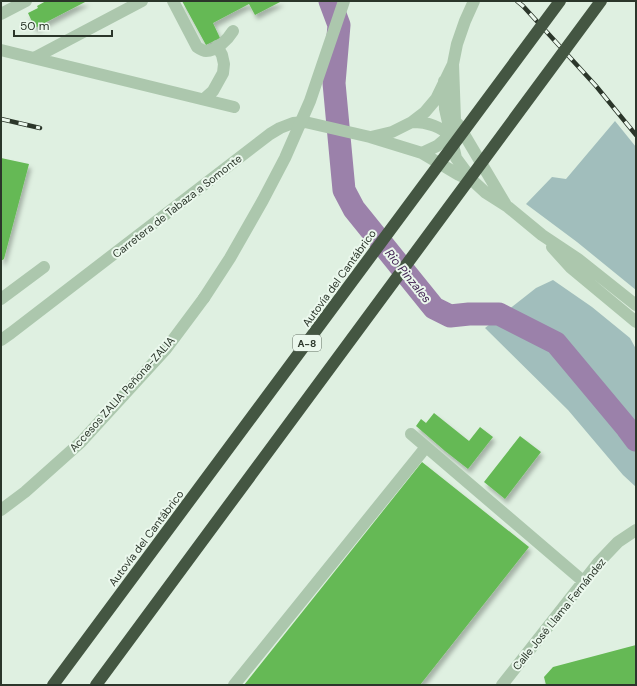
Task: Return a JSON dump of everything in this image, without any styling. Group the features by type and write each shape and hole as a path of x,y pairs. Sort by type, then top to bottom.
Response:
{"highway":[{"name":"Autovía del Cantábrico","path":"53,685 560,1"},
{"path":"96,685 601,1"}],"street":[{"path":"2,11 26,1"},
{"path":"34,58 142,1"},
{"path":"173,1 197,47 204,51 210,50 222,44 229,38 233,31"},
{"name":"Accesos ZALIA Peñona-ZALIA","path":"1,510 25,492 80,442 166,349 204,298 230,258 285,158 310,101 344,1"},
{"path":"422,153 437,146 450,135 455,120 452,64 465,21 474,1"},
{"path":"204,99 213,91 222,73 224,64 222,55 217,46"},
{"path":"1,50 234,107"},
{"name":"Carretera de Tabaza a Somonte","path":"367,136 392,132 412,122 425,112 436,99 452,64"},
{"path":"444,81 445,109 456,158 473,181 486,193 508,207 542,235 578,259 636,305"},
{"path":"455,120 508,207"},
{"name":"Carretera de Tabaza a Somonte","path":"1,340 270,134 292,123 305,122 325,126 367,136 422,153 459,175 473,181"},
{"path":"412,122 421,122 436,126 461,142 488,175"},
{"path":"542,235 571,268 636,322"},
{"path":"1,299 44,267"},
{"path":"623,311 626,320 636,329"},
{"path":"411,434 583,581"},
{"path":"234,685 426,447"},
{"name":"Calle José Llama Fernández","path":"502,685 598,563 618,542 636,530"}],"shaded area":[{"path":"615,121 636,147 636,290 577,242 526,204 552,177 566,179"},
{"path":"553,280 592,307 630,338 636,349 636,487 623,475 568,410 485,328 536,288"}],"building":[{"path":"46,1 87,1 35,28 28,13 38,8 37,6"},
{"path":"182,1 282,1 255,15 249,4 213,23 220,38 206,45"},
{"path":"1,158 29,164 4,259 1,261"},
{"path":"434,413 469,441 480,427 493,437 468,469 416,426 421,419 426,423"},
{"path":"520,436 541,452 505,499 484,482"},
{"path":"422,462 529,547 420,685 244,685"},
{"path":"636,645 636,685 546,685 544,677 553,667"}],"waterway":[{"name":"Rio Pinzales","path":"330,1 339,25 334,83 344,190 354,209 434,308 450,316 469,314 499,314 556,343 636,440"}],"railway":[{"path":"517,1 596,86 636,135"},
{"path":"1,119 40,128"}]}
